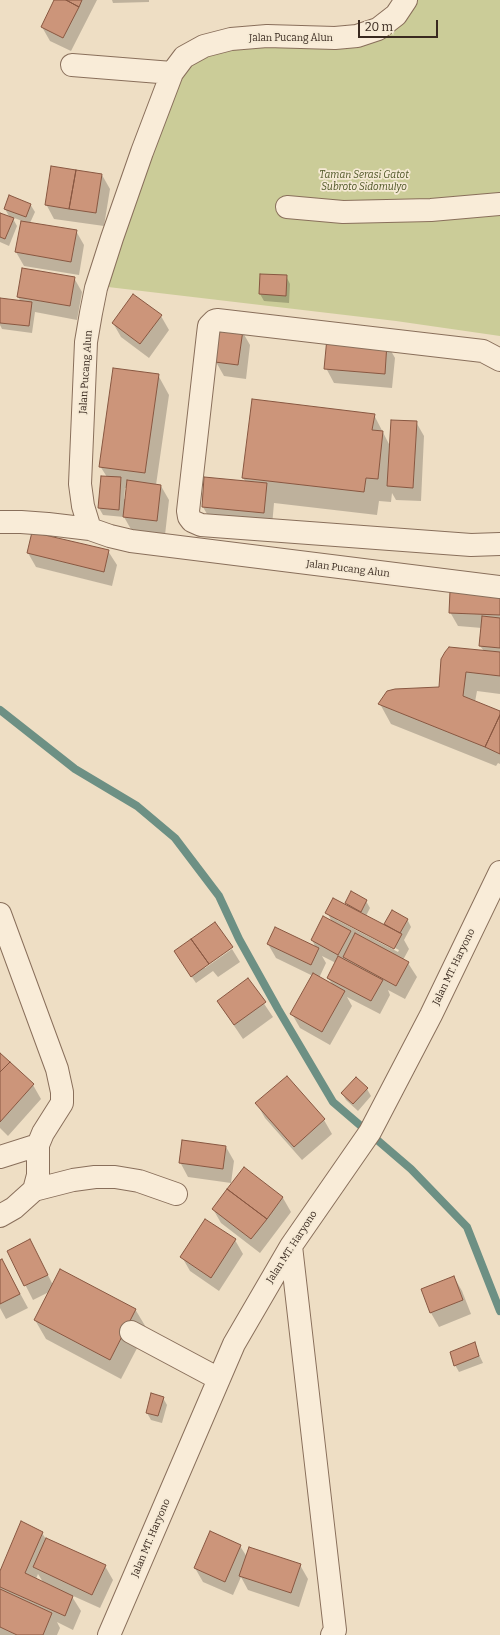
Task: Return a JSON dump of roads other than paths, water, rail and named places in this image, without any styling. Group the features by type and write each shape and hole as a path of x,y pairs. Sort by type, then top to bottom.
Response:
{"street":[{"name":"Jalan Pucang Alun","path":"406,0 396,15 378,29 364,34 335,38 267,36 231,39 204,46 184,57 172,73 142,152 96,288 86,342 80,484 83,506 90,529 131,541 500,587"},
{"path":"72,66 172,73"},
{"path":"287,207 343,212 431,210 500,204"},
{"path":"500,360 483,351 217,320 214,321 209,326 188,511 189,517 192,521 201,525 471,545 500,544"},
{"path":"0,522 28,522 90,529"},
{"name":"Jalan MT. Haryono","path":"109,1635 234,1344 291,1246 370,1132 431,1015 500,872"},
{"path":"0,914 57,1069 62,1087 62,1103 43,1133 38,1145 38,1175 34,1190"},
{"path":"0,1157 38,1145"},
{"path":"0,1216 14,1208 34,1190 73,1180 95,1177 115,1177 139,1181 176,1194"},
{"path":"291,1246 337,1633"},
{"path":"131,1332 219,1378"}],"waterway":[{"path":"0,710 75,769 137,806 175,838 219,896 239,939 333,1102 411,1169 467,1227 500,1311"}],"park label":[{"name":"Taman Serasi Gatot Subroto Sidomulyo","path":"364,180"}]}
